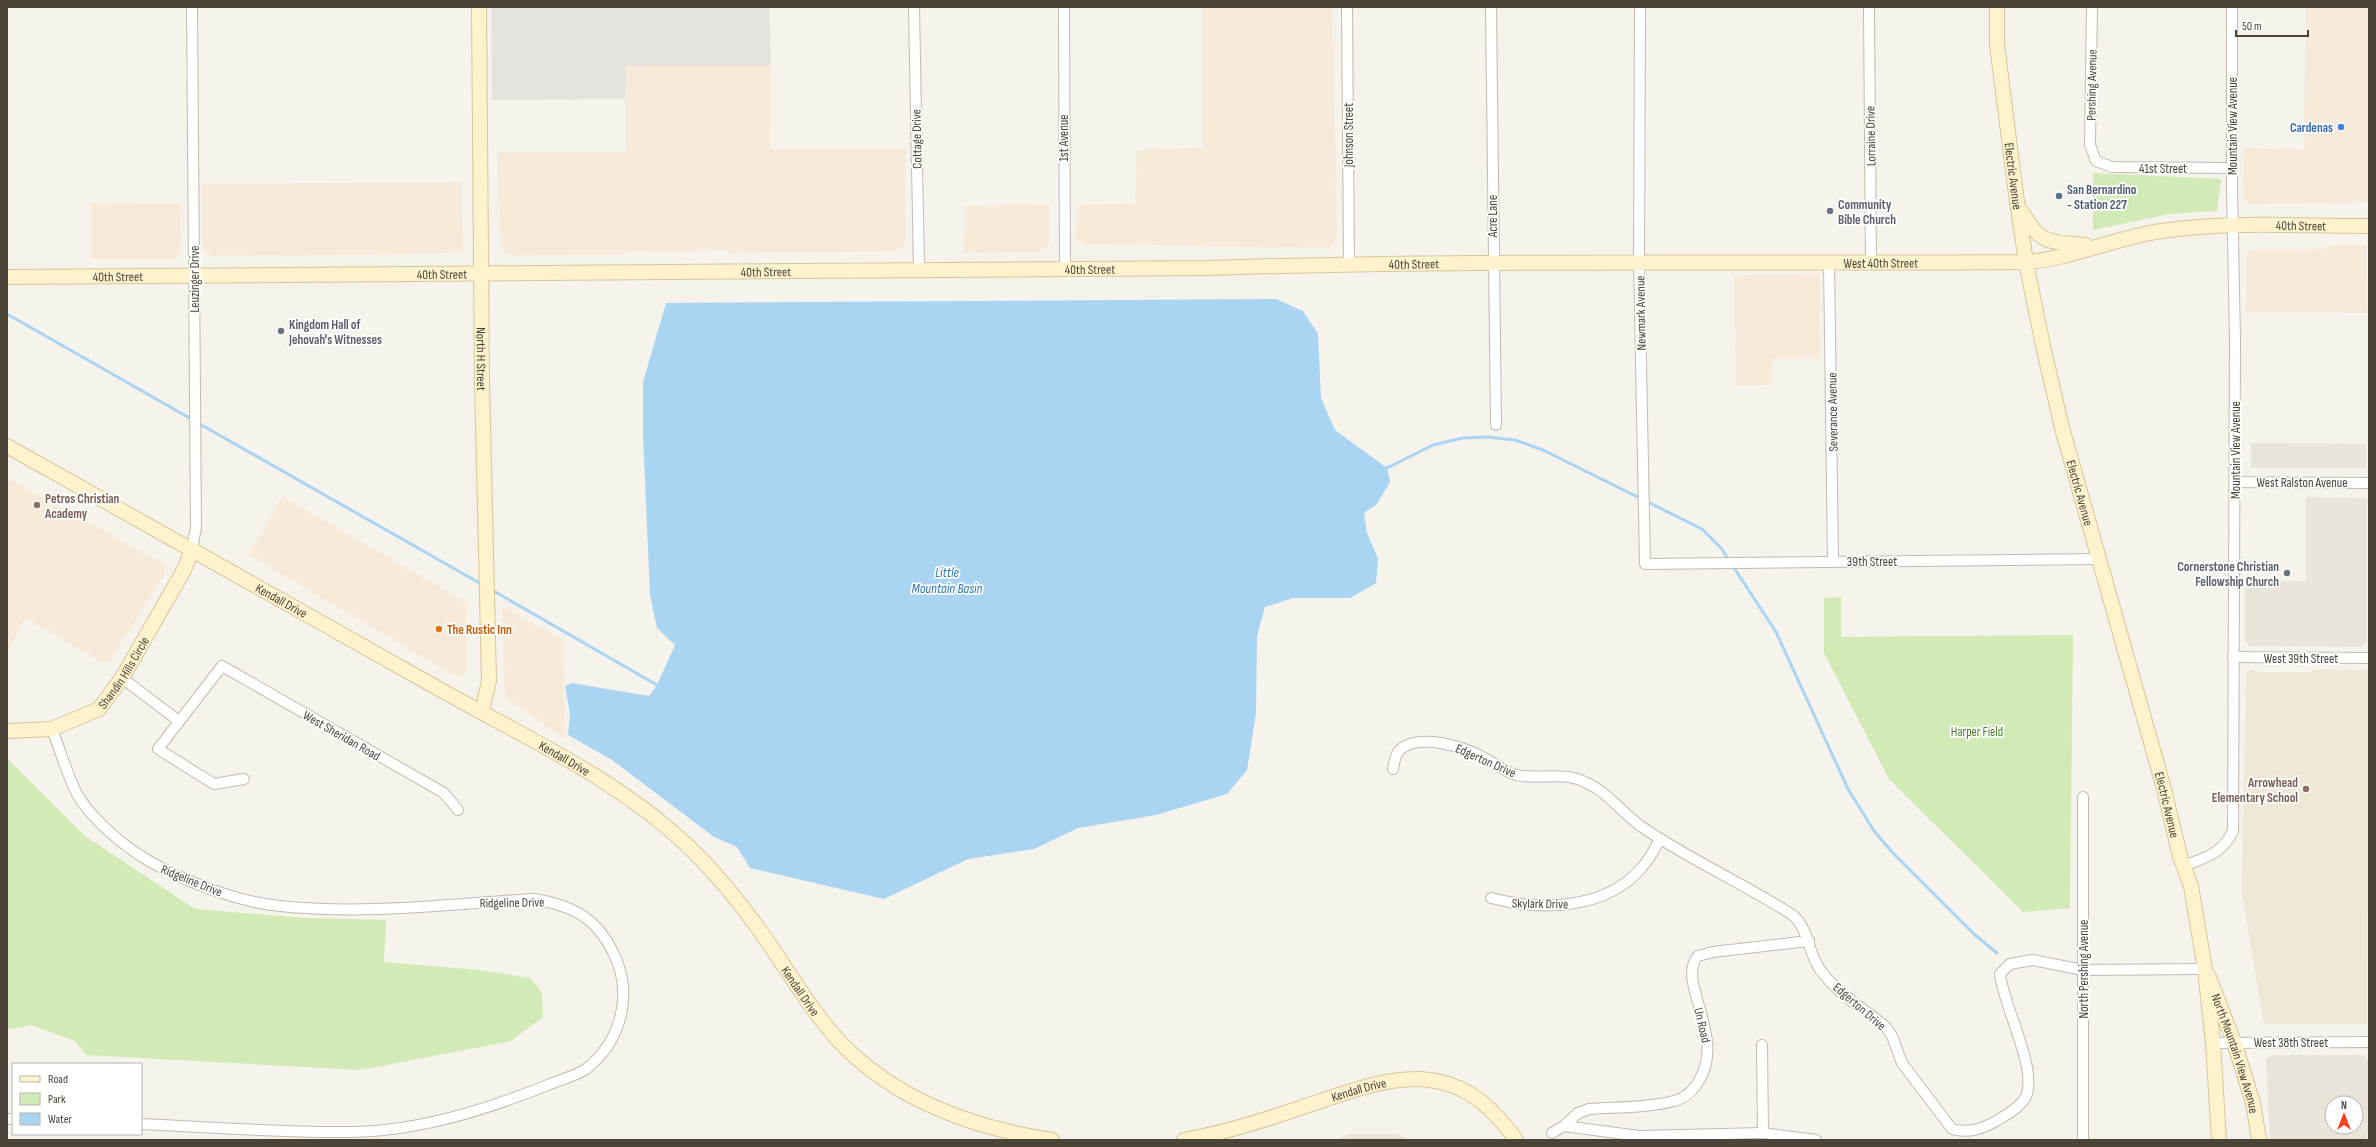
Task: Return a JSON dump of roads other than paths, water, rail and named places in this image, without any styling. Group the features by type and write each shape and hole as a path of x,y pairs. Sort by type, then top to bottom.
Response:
{"main road":[{"name":"North H Street","path":"480,7 481,273 489,681 482,711"},
{"name":"Electric Avenue","path":"1997,7 1997,45 2026,262 2062,428 2184,866 2191,886 2205,969"},
{"path":"2017,202 2032,230 2042,238 2053,242 2094,246"},
{"name":"40th Street","path":"2232,225 2369,226"},
{"name":"West 40th Street","path":"1525,262 2026,262 2042,261 2094,246 2161,231 2232,225"},
{"name":"40th Street","path":"7,277 1207,268 1349,264 1525,262"},
{"name":"Kendall Drive","path":"7,446 482,711 616,788 668,827 718,876 739,901 804,996 840,1041 886,1082 937,1109 967,1120 1029,1136 1052,1140"},
{"name":"Shandin Hills Circle","path":"7,731 52,729 99,709 122,678 184,570 192,550"},
{"name":"North Mountain View Avenue","path":"2205,969 2214,986 2234,1042 2253,1103 2259,1140"},
{"name":"North Mountain View Avenue","path":"2205,969 2213,1043 2219,1140"},
{"name":"Kendall Drive","path":"1184,1140 1236,1129 1373,1084 1399,1080 1421,1079 1449,1084 1479,1098 1499,1118 1516,1140"}],"street":[{"name":"Leuzinger Drive","path":"192,7 194,427 196,527 192,550"},
{"name":"Cottage Drive","path":"914,7 919,270"},
{"name":"1st Avenue","path":"1064,7 1065,269"},
{"name":"Johnson Street","path":"1347,7 1349,264"},
{"name":"Acre Lane","path":"1491,7 1496,425"},
{"name":"Newmark Avenue","path":"1640,7 1641,63 1638,262 1645,564"},
{"name":"Pershing Avenue","path":"2092,7 2090,145 2096,161"},
{"name":"Mountain View Avenue","path":"2184,866 2217,852 2227,844 2233,831 2235,482 2232,225 2232,7"},
{"name":"Lorraine Drive","path":"1869,9 1871,262"},
{"name":"41st Street","path":"2096,161 2112,168 2232,168"},
{"name":"Severance Avenue","path":"1829,262 1834,561"},
{"name":"West Ralston Avenue","path":"2235,482 2369,483"},
{"name":"39th Street","path":"1645,564 2099,559"},
{"name":"West 39th Street","path":"2233,658 2369,658"},
{"name":"West Sheridan Road","path":"179,721 222,666 444,793 458,810"},
{"path":"122,678 179,721 158,749 214,784 244,779"},
{"name":"Ridgeline Drive","path":"52,729 78,794 101,823 129,850 174,875 222,893 279,906 342,910 534,899 560,903 582,913 597,928 611,946 622,974 623,1000 620,1020 613,1040 602,1054 584,1070 473,1112 417,1126 352,1132 142,1124"},
{"name":"Edgerton Drive","path":"1393,769 1398,752 1410,745 1431,743 1457,745 1516,775 1533,777 1565,776 1585,782 1609,797 1627,815 1660,839 1794,916 1801,924 1809,940 1813,956 1820,968 1835,984 1886,1026 1892,1036 1902,1063 1952,1129 1961,1132 1972,1131 1999,1119 2020,1105 2026,1096 2029,1085 2027,1071 2018,1032 2003,992 2000,974 2010,964 2032,960 2083,970 2205,969"},
{"name":"North Pershing Avenue","path":"2083,1140 2084,797"},
{"name":"Skylark Drive","path":"1491,898 1512,904 1561,905 1595,897 1614,890 1632,877 1642,868 1660,839"},
{"name":"Un Road","path":"1552,1133 1564,1126 1578,1113 1589,1109 1669,1102 1691,1093 1704,1073 1709,1046 1693,984 1692,965 1698,956 1713,952 1809,940"},
{"name":"West 38th Street","path":"2213,1043 2369,1042"},
{"path":"1762,1045 1763,1133"},
{"path":"1564,1126 1639,1138 1763,1133 1816,1140"}],"water":[{"name":"Little Mountain Basin","path":"1276,299 1303,311 1318,334 1321,398 1335,430 1387,468 1390,482 1377,504 1364,513 1367,533 1378,559 1376,583 1350,598 1293,598 1265,607 1257,636 1256,713 1247,770 1227,794 1156,815 1078,828 1034,849 968,859 884,899 750,868 737,847 714,837 612,760 568,735 570,714 565,686 572,683 649,696 657,685 675,645 657,628 650,595 643,434 643,382 666,303"}],"waterway":[{"path":"7,314 193,420"},
{"path":"198,423 483,585"},
{"path":"1387,468 1433,445 1463,438 1487,437 1515,440 1543,450 1702,529 1721,548 1776,632 1848,789 1874,831 1892,852 1974,934 1997,953"},
{"path":"492,590 657,685"}],"place":[{"name":"Cardenas","path":"2341,127"},
{"name":"San Bernardino - Station 227","path":"2059,196"},
{"name":"Community Bible Church","path":"1830,211"},
{"name":"Kingdom Hall of Jehovah's Witnesses","path":"281,331"},
{"name":"Petros Christian Academy","path":"37,505"},
{"name":"Cornerstone Christian Fellowship Church","path":"2287,573"},
{"name":"The Rustic Inn","path":"439,629"},
{"name":"Arrowhead Elementary School","path":"2306,789"}],"park label":[{"name":"Harper Field","path":"1977,731"}]}
